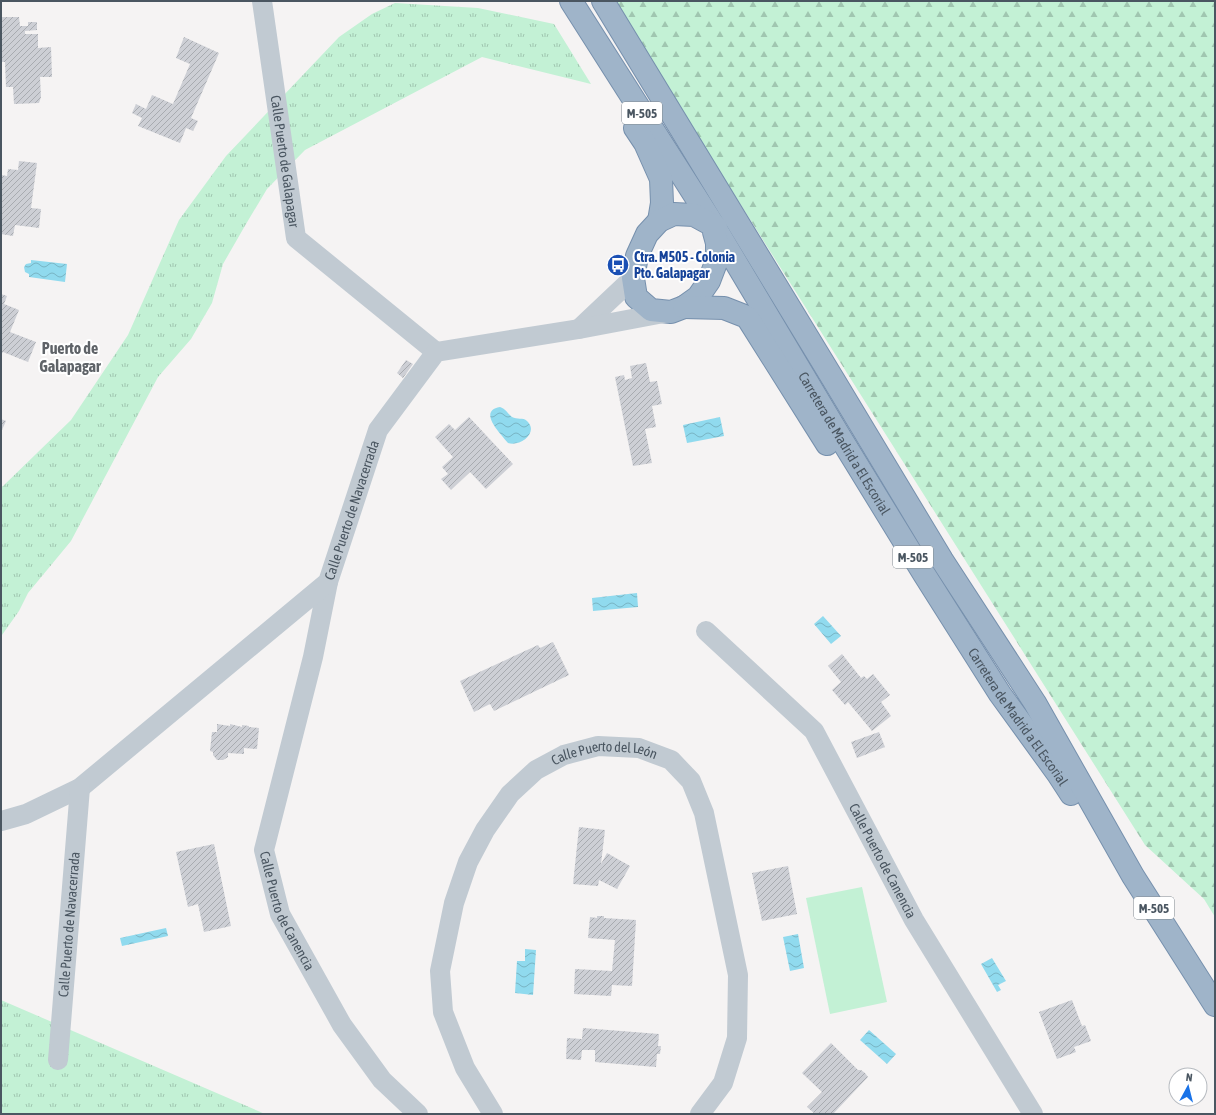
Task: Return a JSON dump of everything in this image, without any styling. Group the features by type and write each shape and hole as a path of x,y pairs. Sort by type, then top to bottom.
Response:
{"highway":[{"path":"560,1 604,79 645,144 652,158 661,180 662,204 659,221"},
{"name":"Carretera de Madrid a El Escorial","path":"571,1 713,224 840,437 1000,694 1058,774 1114,858 1133,876"},
{"path":"588,1 710,201 713,224 717,244 717,260 709,281 698,297 677,309 651,310 636,297 633,278 636,256 647,234 659,221 674,214 694,215 713,224 732,238 891,495 926,547 942,560"},
{"name":"Carretera de Madrid a El Escorial","path":"603,1 942,560 1035,703 1133,876 1215,1005"},
{"name":"M-505","path":"677,309 724,308 747,317 844,470 924,574"}],"street":[{"name":"Calle Puerto de Galapagar","path":"262,1 296,238 436,352"},
{"path":"579,329 633,278"},
{"path":"436,352 579,329 677,309"},
{"name":"Calle Puerto de Navacerrada","path":"1,821 26,814 80,788 328,582 378,430 436,352"},
{"name":"Calle Puerto de Canencia","path":"328,582 314,657 264,850 280,914 342,1025 382,1080 418,1114"},
{"name":"Calle Puerto de Canencia","path":"706,631 814,731 914,920 1033,1114"},
{"name":"Calle Puerto del León","path":"489,1112 465,1068 443,1012 440,971 454,903 468,862 485,830 510,794 536,770 564,755 598,746 639,748 671,760 691,781 704,813 738,975 737,1038 723,1083 700,1114"},
{"name":"Calle Puerto de Navacerrada","path":"58,1060 80,788"}],"green space":[{"path":"615,1 1215,1 1215,917 1204,899 1145,845 703,145"},
{"path":"395,3 478,8 554,24 591,84 482,57 305,150 267,189 223,264 212,303 191,339 158,377 71,541 28,593 19,611 1,635 1,488 71,420 128,335 179,220 226,156 339,37 372,14"},
{"path":"862,887 887,1002 830,1014 806,898"},
{"path":"1,1000 265,1114 1,1114"}],"water":[{"path":"31,260 67,264 65,282 29,277 29,274 25,272 24,267 26,264 31,263"},
{"path":"500,407 512,417 527,421 531,430 527,438 518,443 508,443 496,429 491,418 493,409"},
{"path":"720,417 724,436 687,443 683,425"},
{"path":"637,593 638,607 593,611 592,598"},
{"path":"823,616 841,636 831,644 814,624"},
{"path":"166,928 168,936 122,946 120,938"},
{"path":"798,934 804,968 790,971 783,937"},
{"path":"525,949 536,950 533,995 515,993 517,961 525,961"},
{"path":"992,958 1006,981 998,985 1001,990 997,992 981,964"},
{"path":"869,1030 896,1054 887,1064 860,1040"}],"building":[{"path":"1,17 19,17 20,26 28,26 28,22 37,22 37,30 25,31 25,34 38,34 38,48 51,47 52,77 40,77 41,97 39,103 14,104 13,87 6,87 5,62 1,62"},
{"path":"184,37 219,53 191,118 198,121 193,131 186,128 180,143 138,126 142,118 132,113 136,104 146,109 152,95 173,104 190,64 176,58"},
{"path":"19,161 37,163 31,208 41,209 39,228 15,225 13,236 1,234 1,175 7,176 8,169 18,170"},
{"path":"1,294 7,296 4,304 19,310 10,332 36,342 28,362 3,352 1,355"},
{"path":"406,360 413,364 403,378 397,373"},
{"path":"646,363 650,382 657,381 662,404 652,406 656,427 645,429 652,463 633,466 615,377 624,375 625,380 632,378 630,366"},
{"path":"469,417 513,464 486,489 470,472 451,490 441,479 448,474 442,467 453,457 435,437 449,424 455,430"},
{"path":"1,419 6,421 2,430 1,430"},
{"path":"553,642 569,675 494,711 490,704 474,712 460,681 538,645 540,648"},
{"path":"842,654 861,678 864,676 867,679 873,674 890,695 881,702 891,716 872,731 848,702 845,705 832,690 841,682 828,666"},
{"path":"217,724 230,726 230,724 242,727 242,725 259,728 257,749 244,748 244,754 228,753 228,757 223,760 217,760 213,755 213,752 210,751 212,732 217,732"},
{"path":"879,732 885,747 857,758 851,742"},
{"path":"579,827 605,830 601,864 607,853 630,866 617,889 599,880 598,886 573,884"},
{"path":"214,844 231,926 204,932 198,904 188,907 176,852"},
{"path":"788,866 797,914 762,921 752,873"},
{"path":"597,916 604,916 604,918 636,920 632,986 612,985 611,996 574,994 575,969 612,971 615,940 588,938 590,917 597,918"},
{"path":"1072,1000 1082,1026 1085,1025 1091,1041 1074,1047 1076,1052 1057,1059 1039,1012"},
{"path":"583,1028 659,1034 658,1046 661,1046 660,1054 657,1054 656,1067 595,1062 595,1050 582,1050 581,1060 566,1059 567,1038 582,1039"},
{"path":"831,1043 858,1070 861,1070 868,1077 833,1114 815,1114 807,1107 822,1092 802,1073"}],"place":[{"name":"Ctra. M505 - Colonia Pto. Galapagar","path":"618,265"}],"district":[{"name":"Puerto de Galapagar","path":"70,357"}]}
